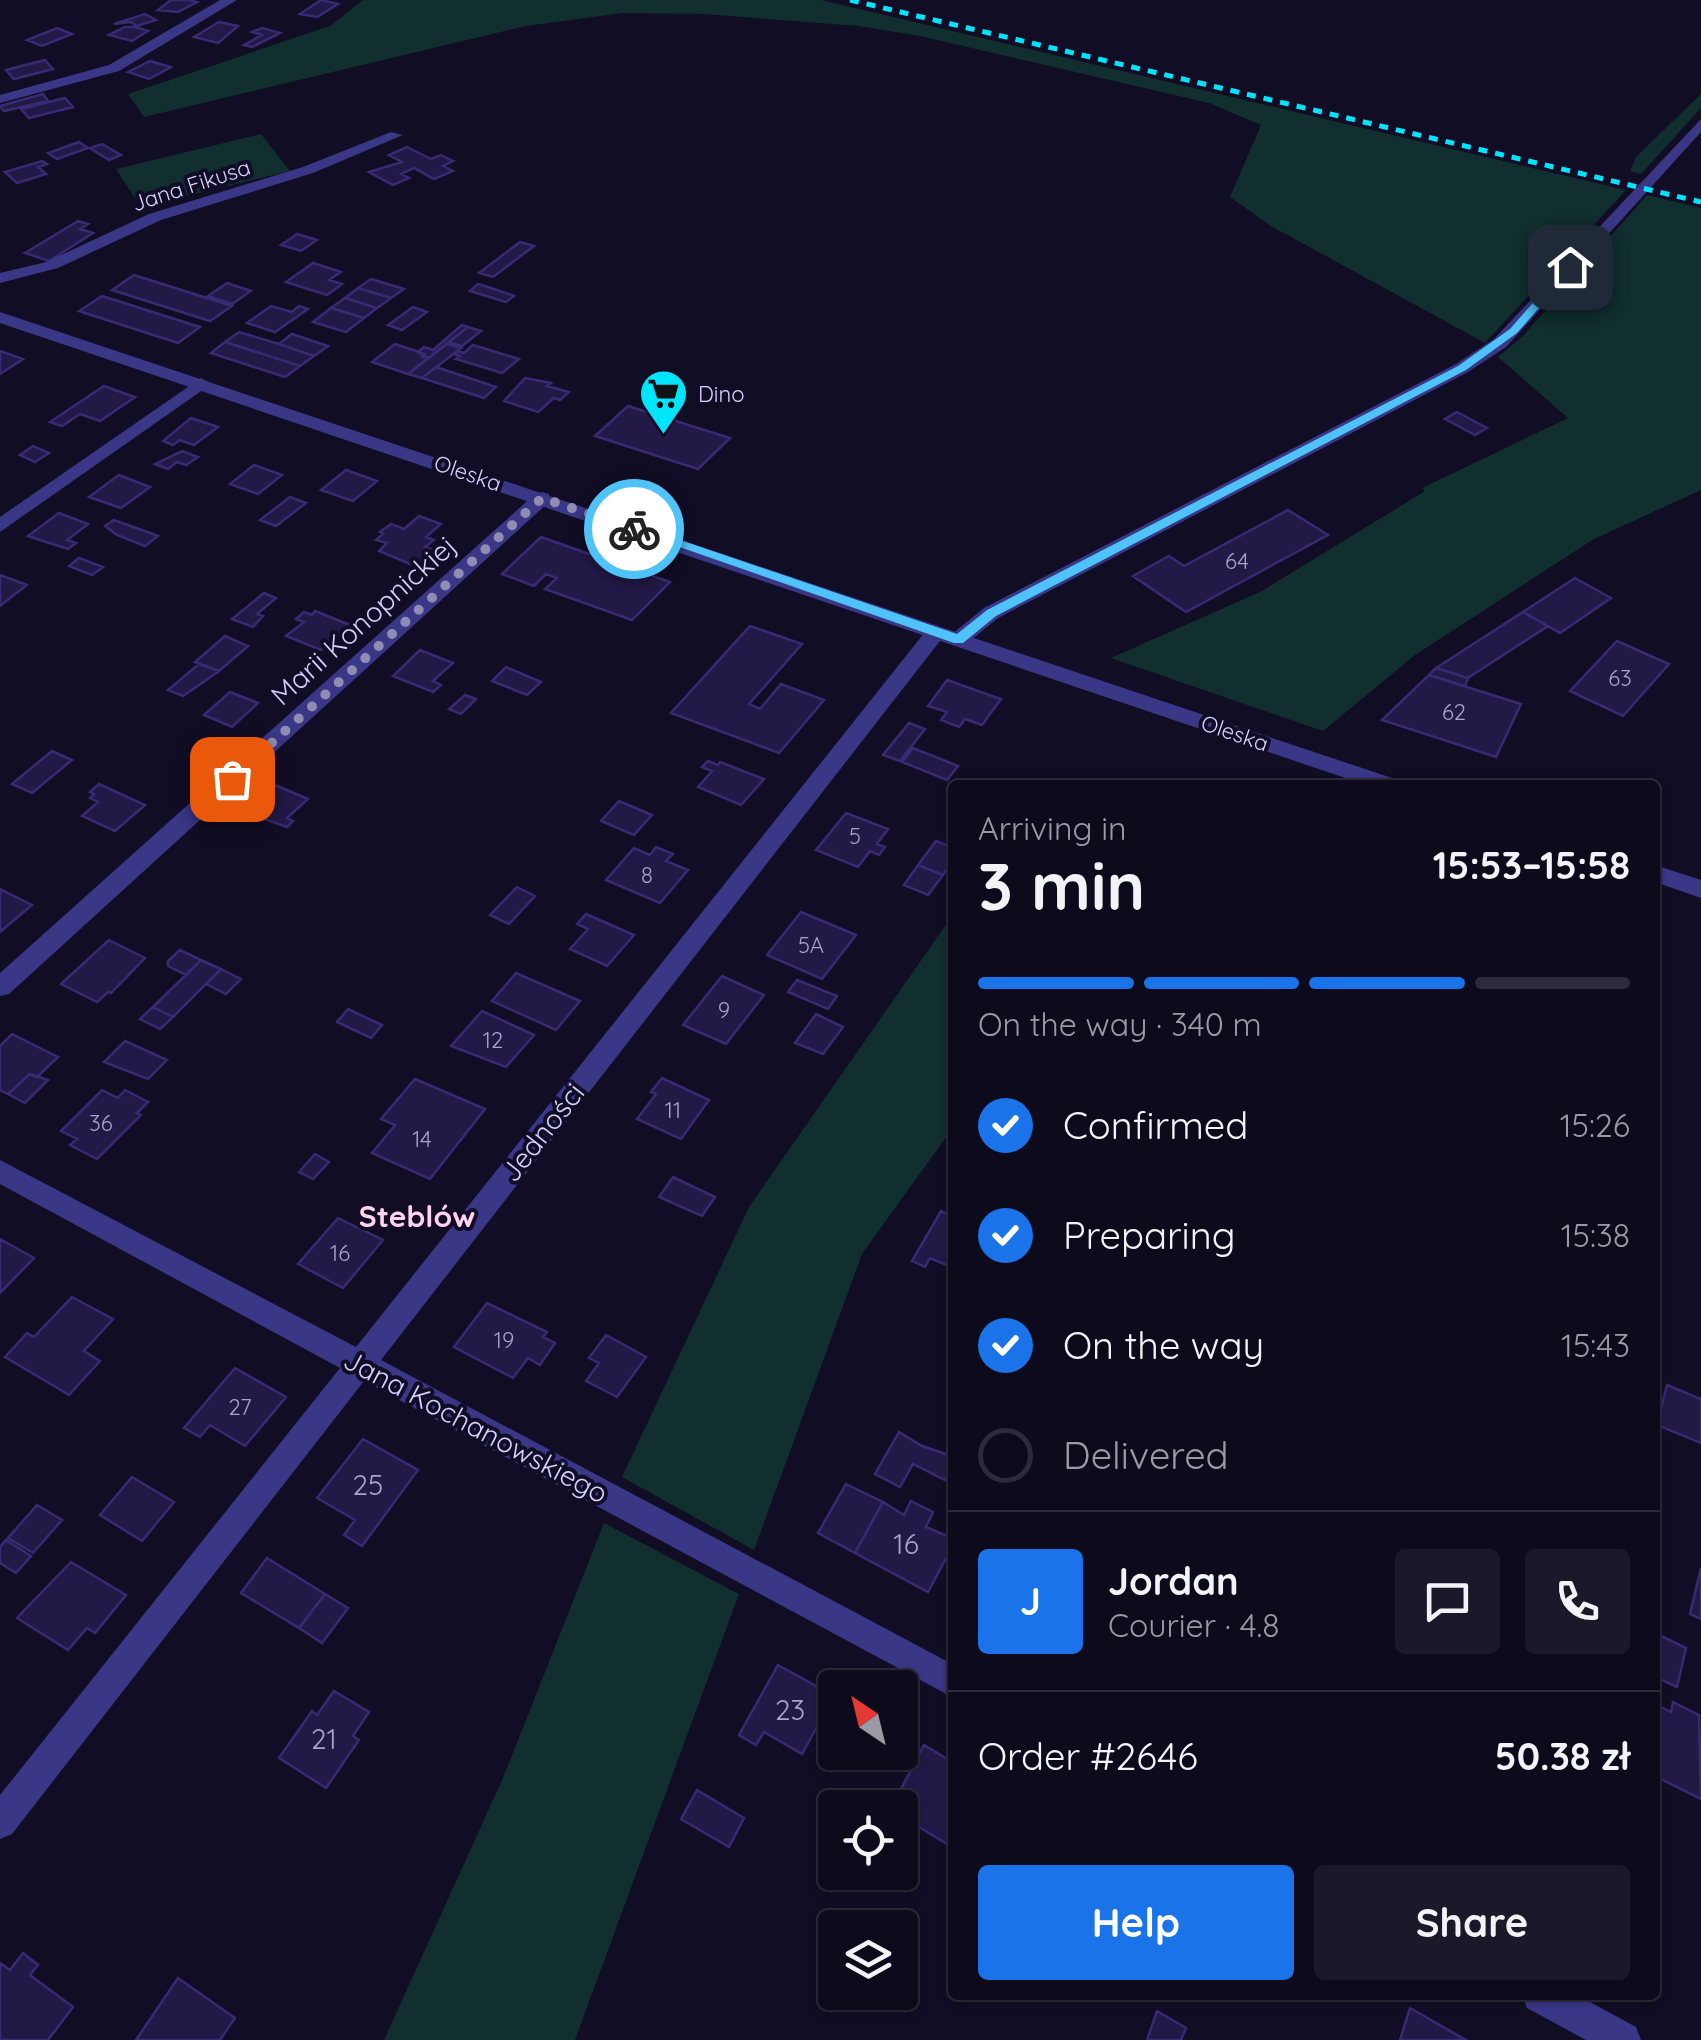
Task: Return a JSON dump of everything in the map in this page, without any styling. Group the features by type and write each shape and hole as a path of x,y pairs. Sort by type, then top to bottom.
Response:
{"street":[{"path":"0,99 114,68 230,0"},
{"name":"Jedności","path":"0,1822 360,1364 947,636 1462,368 1500,343 1701,123"},
{"name":"Jana Fikusa","path":"0,278 61,262 156,217 308,170 396,134"},
{"name":"Oleska","path":"0,316 1375,780"},
{"path":"0,526 201,383"},
{"name":"Marii Konopnickiej","path":"0,988 542,498"},
{"path":"1660,876 1701,889"},
{"name":"Jana Kochanowskiego","path":"0,1171 948,1679"},
{"path":"1549,2000 1624,2040"}],"green space":[{"path":"363,0 821,0 1626,190 1485,343 1271,226 1230,197 1261,125 1209,103 920,36 858,26 704,14 623,13 526,26 144,117 128,94 330,26"},
{"path":"1701,94 1701,108 1641,174 1630,171 1636,157"},
{"path":"261,134 290,171 141,207 116,169"},
{"path":"1647,195 1701,208 1701,490 1594,539 1415,655 1323,731 1111,658 1262,591 1425,491 1422,488 1568,418 1498,357 1523,336"},
{"path":"948,922 948,1135 862,1254 754,1550 622,1477 749,1207"},
{"path":"604,1523 739,1594 575,2040 384,2040 503,1778"}],"building":[{"path":"171,0 197,2 178,12 158,10"},
{"path":"321,0 338,4 317,17 300,14"},
{"path":"145,14 156,20 137,26 131,22 114,24"},
{"path":"219,22 238,26 218,43 194,37"},
{"path":"125,27 148,31 132,41 109,35"},
{"path":"57,28 72,34 42,46 27,40"},
{"path":"262,28 280,33 252,47 244,45 262,35 252,32"},
{"path":"45,60 53,69 14,79 6,70"},
{"path":"150,61 171,67 149,79 128,72"},
{"path":"43,94 48,101 4,111 0,106"},
{"path":"65,98 73,107 29,118 21,109"},
{"path":"79,142 88,148 57,159 48,153"},
{"path":"102,144 121,155 109,160 90,148"},
{"path":"407,147 431,159 441,155 453,161 443,166 453,171 434,179 414,168 401,174 409,178 393,185 369,172 402,162 389,155"},
{"path":"42,161 47,164 38,167 46,174 17,183 5,172"},
{"path":"78,221 88,224 80,229 93,233 49,261 25,253"},
{"path":"297,234 317,240 301,251 281,245"},
{"path":"520,242 534,246 493,277 479,273"},
{"path":"313,263 341,272 329,280 342,284 327,295 286,282"},
{"path":"134,275 232,306 210,321 112,290"},
{"path":"371,279 404,289 391,298 358,288"},
{"path":"227,283 251,291 232,304 208,296"},
{"path":"478,284 514,296 506,302 470,291"},
{"path":"358,288 391,298 377,308 345,298"},
{"path":"102,296 200,327 178,343 79,311"},
{"path":"345,298 377,308 364,318 331,308"},
{"path":"271,306 292,312 299,306 308,309 275,332 247,323"},
{"path":"413,307 427,312 402,330 388,325"},
{"path":"331,308 364,318 346,332 313,322"},
{"path":"462,325 468,327 428,358 418,352 424,347 433,350"},
{"path":"468,327 481,331 462,346 449,342"},
{"path":"239,332 314,356 300,366 225,342"},
{"path":"292,334 328,346 314,356 279,344"},
{"path":"225,342 300,366 285,377 211,353"},
{"path":"395,344 428,358 408,374 372,362"},
{"path":"447,344 461,348 422,378 408,374"},
{"path":"473,345 519,359 502,373 456,359 460,356 454,354 457,351 464,353"},
{"path":"0,351 23,359 0,374"},
{"path":"436,367 496,387 484,398 422,378"},
{"path":"525,378 551,383 547,386 569,392 560,400 554,398 538,412 504,401"},
{"path":"104,386 135,397 100,421 80,414 62,426 50,422"},
{"name":"Dino","path":"628,406 730,438 698,469 595,436"},
{"path":"1457,412 1487,428 1475,435 1445,419"},
{"path":"191,418 218,427 194,445 180,440 173,445 163,441"},
{"path":"33,446 49,453 35,462 20,455"},
{"path":"182,451 198,457 186,465 177,462 168,469 155,464"},
{"path":"254,465 282,475 258,494 230,484"},
{"path":"346,470 377,481 353,501 321,490"},
{"path":"119,475 150,487 121,508 89,497"},
{"path":"290,497 306,503 276,526 260,520"},
{"path":"1288,510 1328,535 1186,612 1133,576 1169,556 1184,566"},
{"path":"59,513 88,524 67,540 76,543 68,549 28,536"},
{"path":"419,516 441,524 426,537 434,540 425,547 433,550 415,566 379,551 387,543 376,540 383,534 380,532 391,524 404,529"},
{"path":"114,520 158,536 145,546 105,526"},
{"path":"541,537 670,582 632,620 545,589 557,578 546,574 534,586 502,574"},
{"path":"79,558 103,567 92,575 69,566"},
{"path":"0,575 27,585 0,606"},
{"path":"1575,578 1611,598 1560,633 1523,612"},
{"path":"264,593 276,598 257,614 263,616 253,627 232,619"},
{"path":"315,611 350,625 321,650 286,636 304,622 296,619 304,612 312,615"},
{"path":"1523,612 1548,626 1468,678 1436,668"},
{"path":"750,626 802,644 749,704 760,709 781,684 824,700 779,753 671,713"},
{"path":"225,636 248,646 219,671 195,662"},
{"path":"1617,641 1669,664 1623,716 1570,691"},
{"path":"420,650 453,663 433,681 441,685 433,692 393,676"},
{"path":"199,664 219,671 183,696 168,690"},
{"path":"506,667 541,682 527,695 492,681"},
{"path":"1436,668 1468,678 1465,686 1429,675"},
{"path":"1429,675 1521,704 1496,757 1382,720"},
{"path":"947,680 1001,699 982,725 965,719 959,727 941,720 947,712 928,706"},
{"path":"230,692 258,703 232,727 204,715"},
{"path":"465,695 476,699 461,714 449,709"},
{"path":"909,723 925,729 900,761 883,755"},
{"path":"913,748 958,766 947,780 902,762"},
{"path":"52,751 72,760 32,793 12,784"},
{"path":"708,761 764,779 741,805 698,787 712,771 702,767"},
{"path":"99,784 145,805 115,831 82,816 98,802 90,798 94,794 90,792"},
{"path":"275,785 308,799 287,818 293,821 287,827 245,812"},
{"path":"619,801 652,815 634,835 601,821"},
{"path":"846,813 888,829 877,844 885,847 879,855 870,851 858,867 816,850"},
{"path":"936,841 948,846 948,867 943,875 918,865"},
{"path":"656,847 673,854 666,861 688,870 660,903 606,880 634,848 650,855"},
{"path":"918,865 943,875 928,895 904,885"},
{"path":"517,887 535,896 509,924 490,915"},
{"path":"0,889 32,905 0,932"},
{"path":"801,912 856,935 822,979 767,955"},
{"path":"586,914 634,935 607,966 570,949 588,929 577,924"},
{"path":"109,940 145,958 111,993 97,1002 61,984"},
{"path":"180,950 201,960 186,975 168,966"},
{"path":"201,960 221,969 173,1017 153,1007"},
{"path":"221,969 241,979 226,994 206,984"},
{"path":"516,973 580,1001 556,1030 492,1001"},
{"path":"722,976 764,995 726,1044 683,1025"},
{"path":"797,980 837,996 828,1009 788,992"},
{"path":"153,1007 173,1017 160,1029 140,1019"},
{"path":"348,1009 382,1025 371,1038 337,1022"},
{"path":"482,1011 534,1035 506,1067 451,1046"},
{"path":"816,1014 843,1027 823,1054 795,1043"},
{"path":"12,1034 58,1057 37,1077 30,1074 8,1094 0,1090 0,1046"},
{"path":"125,1041 167,1060 148,1079 104,1062"},
{"path":"30,1074 48,1080 25,1103 8,1094"},
{"path":"662,1078 709,1100 681,1139 637,1119 656,1094 651,1092"},
{"path":"415,1079 485,1109 430,1179 372,1153 395,1125 381,1119"},
{"path":"102,1090 118,1098 125,1090 148,1102 137,1113 141,1115 97,1159 70,1145 77,1139 61,1131"},
{"path":"315,1154 329,1162 313,1179 299,1172"},
{"path":"673,1177 715,1197 702,1216 659,1197"},
{"path":"941,1211 948,1214 946,1265 930,1258 925,1267 912,1261"},
{"path":"338,1218 383,1240 343,1288 298,1264"},
{"path":"0,1239 34,1258 0,1293"},
{"path":"72,1297 113,1319 84,1351 100,1361 69,1395 5,1357 27,1333 34,1337"},
{"path":"487,1303 547,1332 543,1337 555,1343 540,1365 528,1358 513,1378 454,1347"},
{"path":"606,1335 646,1357 617,1397 586,1381 599,1363 589,1358"},
{"path":"235,1368 286,1397 245,1446 210,1425 200,1437 184,1428"},
{"path":"1667,1385 1701,1399 1701,1443 1660,1426"},
{"path":"899,1432 922,1446 948,1455 945,1480 913,1464 900,1487 875,1474"},
{"path":"363,1439 418,1470 362,1546 344,1535 355,1520 317,1498"},
{"path":"132,1477 174,1502 142,1541 100,1515"},
{"path":"846,1484 883,1502 855,1553 818,1533"},
{"path":"911,1501 933,1512 926,1527 948,1536 948,1554 928,1592 855,1553 883,1502 904,1515"},
{"path":"37,1505 62,1520 33,1553 8,1538"},
{"path":"6,1540 31,1556 16,1573 0,1563 0,1547"},
{"path":"267,1558 325,1594 299,1628 241,1593"},
{"path":"71,1562 126,1595 95,1633 87,1628 68,1650 17,1618"},
{"path":"1701,1568 1701,1619 1690,1614"},
{"path":"325,1594 348,1608 322,1643 299,1628"},
{"path":"1660,1635 1686,1648 1677,1687 1660,1679"},
{"path":"778,1665 818,1687 818,1725 802,1754 764,1732 756,1745 739,1735"},
{"path":"334,1691 369,1712 353,1736 359,1740 326,1788 279,1758 312,1711 317,1715"},
{"path":"1673,1702 1699,1715 1701,1799 1660,1778 1660,1706 1671,1712"},
{"path":"924,1745 948,1759 948,1845 918,1826 918,1790 900,1790 911,1770 918,1770 918,1756"},
{"path":"697,1790 744,1818 729,1847 681,1819"},
{"path":"23,1953 38,1965 30,1975 73,2007 48,2040 0,2040 0,1963 10,1970"},
{"path":"178,1978 235,2018 220,2040 136,2040"},
{"path":"1410,2008 1466,2040 1400,2040"},
{"path":"1157,2011 1186,2028 1181,2040 1147,2040"}],"railway":[{"path":"850,0 1701,202"}],"way so far":[{"path":"232,779 542,498 634,529"}],"place":[{"name":"Dino","path":"663,436"}],"district":[{"name":"Steblów","path":"417,1216"}],"route":[{"path":"634,529 958,640 991,613 1462,368 1514,331 1570,267"}]}
